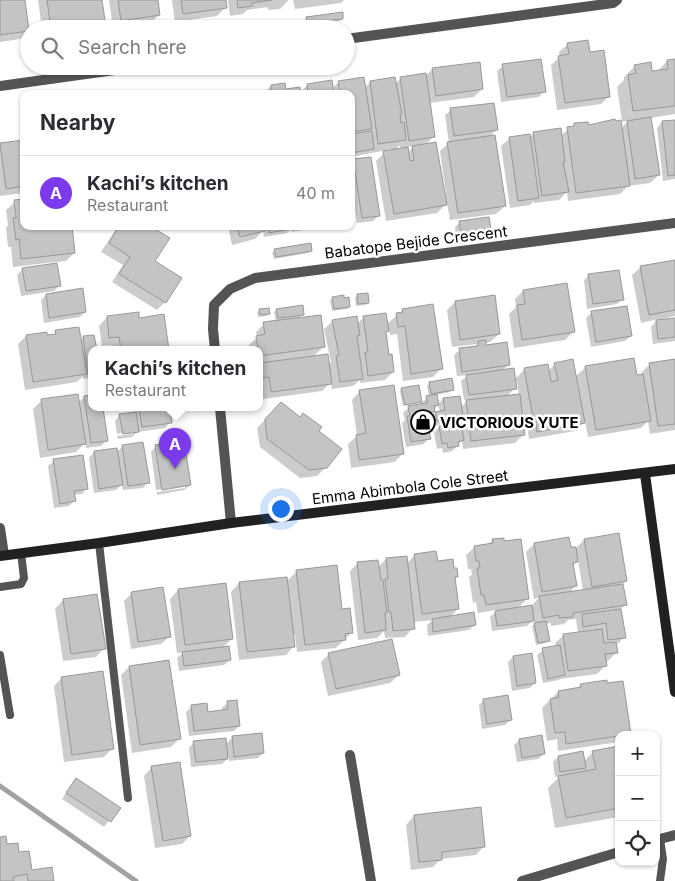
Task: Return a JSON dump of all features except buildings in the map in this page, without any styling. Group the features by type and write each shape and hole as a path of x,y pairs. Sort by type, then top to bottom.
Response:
{"street":[{"path":"355,37 613,3 618,0"},
{"path":"0,86 78,75"},
{"name":"Babatope Bejide Crescent","path":"215,346 214,305 230,289 255,278 675,223"},
{"path":"220,411 231,523"},
{"name":"Emma Abimbola Cole Street","path":"2,556 231,523 675,469"},
{"path":"645,474 675,692"},
{"path":"0,528 2,556"},
{"path":"350,755 371,881"},
{"path":"660,839 675,835"},
{"path":"522,881 615,853"}],"lane":[{"path":"99,543 128,798"},
{"path":"0,587 20,584 22,582 24,578 21,553"},
{"path":"0,654 10,714"},
{"path":"660,848 663,859 660,881"}],"waterway":[{"path":"0,786 136,881"}],"place":[{"name":"VICTORIOUS YUTE","path":"423,422"},
{"name":"Kachi’s kitchen","path":"175,469"}]}
